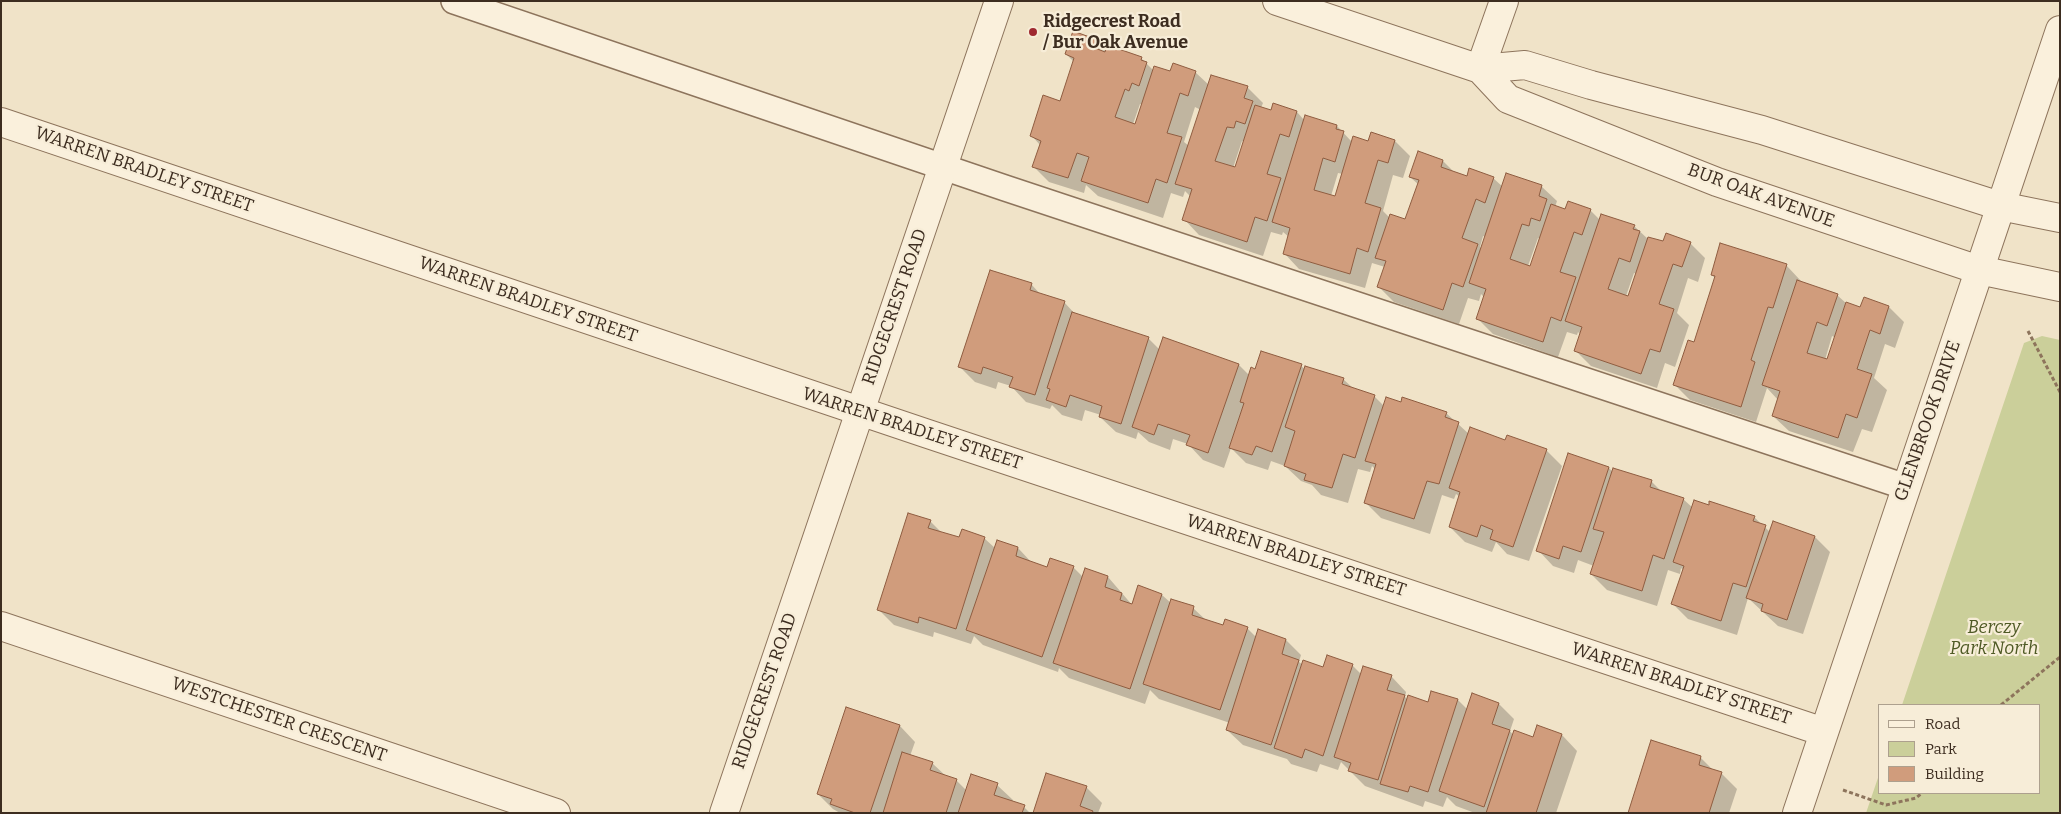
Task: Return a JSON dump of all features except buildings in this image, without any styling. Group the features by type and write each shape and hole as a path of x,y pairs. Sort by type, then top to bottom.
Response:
{"street":[{"name":"RIDGECREST ROAD","path":"724,813 999,1"},
{"name":"BUR OAK AVENUE","path":"1277,1 1480,68 1525,64 1591,85 1762,130 2000,206 2060,218"},
{"path":"1480,68 1504,1"},
{"name":"GLENBROOK DRIVE","path":"1796,813 2060,30"},
{"name":"BUR OAK AVENUE","path":"1480,68 1508,99 1717,182 1979,270 2060,287"},
{"name":"WARREN BRADLEY STREET","path":"1,122 1824,732"},
{"name":"WESTCHESTER CRESCENT","path":"1,626 556,813"}],"lane":[{"path":"454,1 942,167 1906,487"}],"path":[{"path":"2028,331 2060,392"},
{"path":"2002,704 2060,657"},
{"path":"1837,788 1886,805 1916,798 1921,794"}],"green space":[{"name":"Berczy Park North","path":"2042,336 2060,340 2060,813 1866,813 1878,778 1878,794 2041,794 2041,704 1902,704 2024,343"}],"place":[{"name":"Ridgecrest Road / Bur Oak Avenue","path":"1033,32"}]}
